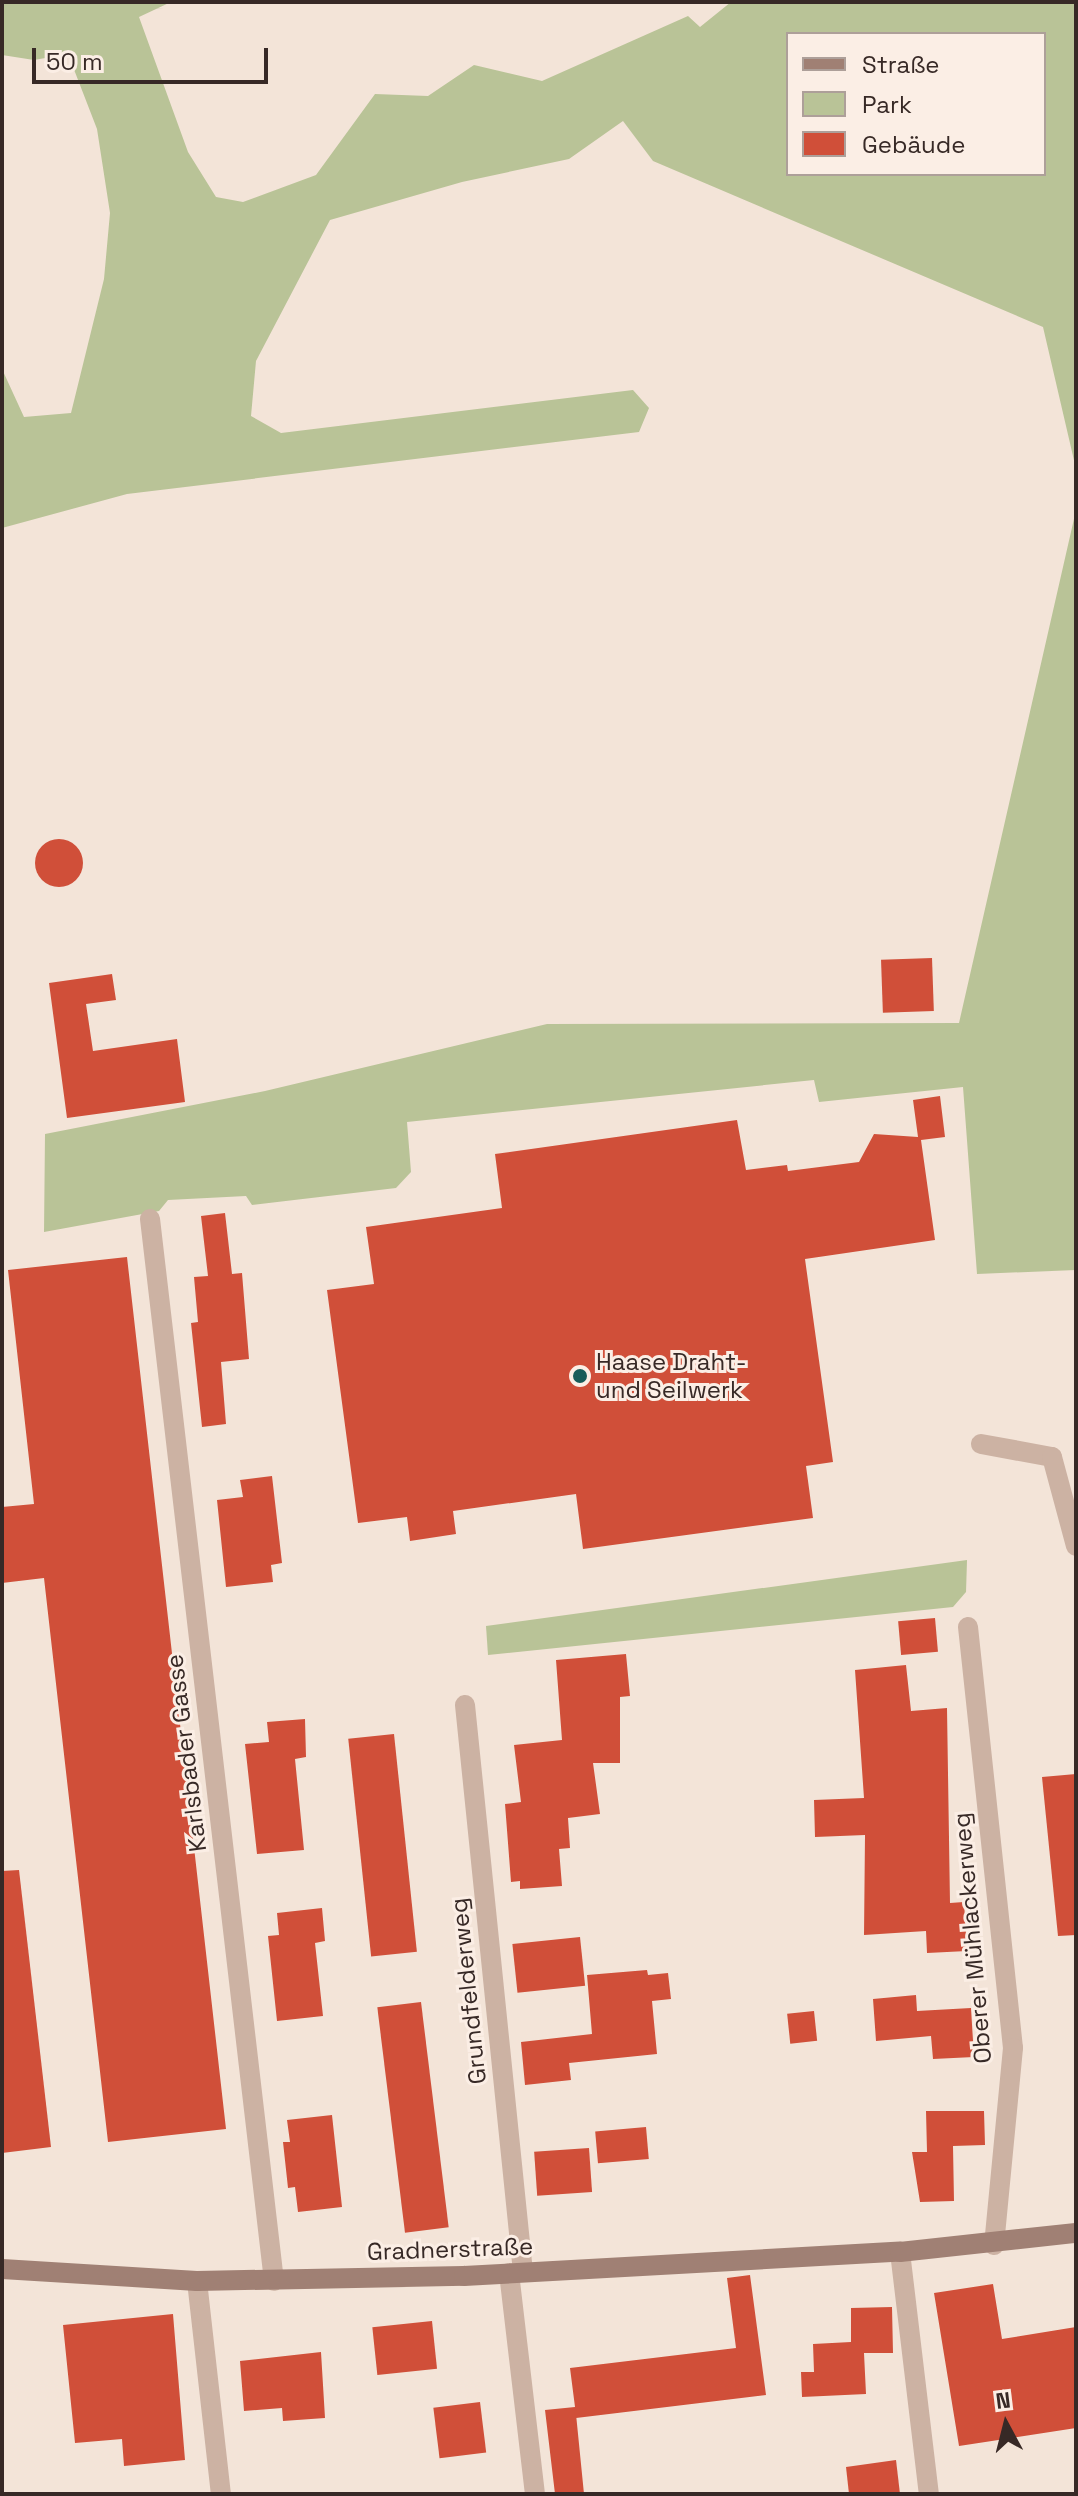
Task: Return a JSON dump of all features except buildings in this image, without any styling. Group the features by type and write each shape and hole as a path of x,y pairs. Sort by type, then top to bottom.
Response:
{"main road":[{"name":"Gradnerstraße","path":"2,2269 197,2281 516,2273 900,2252 994,2245 1076,2233"}],"street":[{"name":"Karlsbader Gasse","path":"150,1219 274,2281"},
{"path":"981,1444 1052,1457 1076,1546"},
{"name":"Oberer Mühlackerweg","path":"968,1627 1013,2048 994,2245"},
{"name":"Grundfelderweg","path":"465,1705 535,2494"},
{"path":"900,2252 929,2494"},
{"path":"197,2281 221,2494"}],"green space":[{"path":"4,2 171,2 139,17 188,152 216,197 243,202 316,175 375,94 428,96 474,65 542,81 688,16 700,27 731,2 1076,2 1076,469 1043,327 653,161 623,121 569,159 462,182 330,220 256,361 251,416 281,433 633,390 649,408 639,432 127,494 2,528 2,369 24,417 71,413 104,279 110,213 97,129 68,54 34,60 2,55"},
{"path":"1076,510 1076,1270 977,1274 963,1087 819,1102 814,1080 407,1122 411,1172 396,1188 252,1205 246,1196 168,1200 159,1211 44,1232 45,1134 265,1091 547,1024 959,1023"},
{"path":"967,1560 966,1592 953,1607 488,1655 486,1626"}],"place":[{"name":"Haase Draht- und Seilwerk","path":"580,1376"}]}
